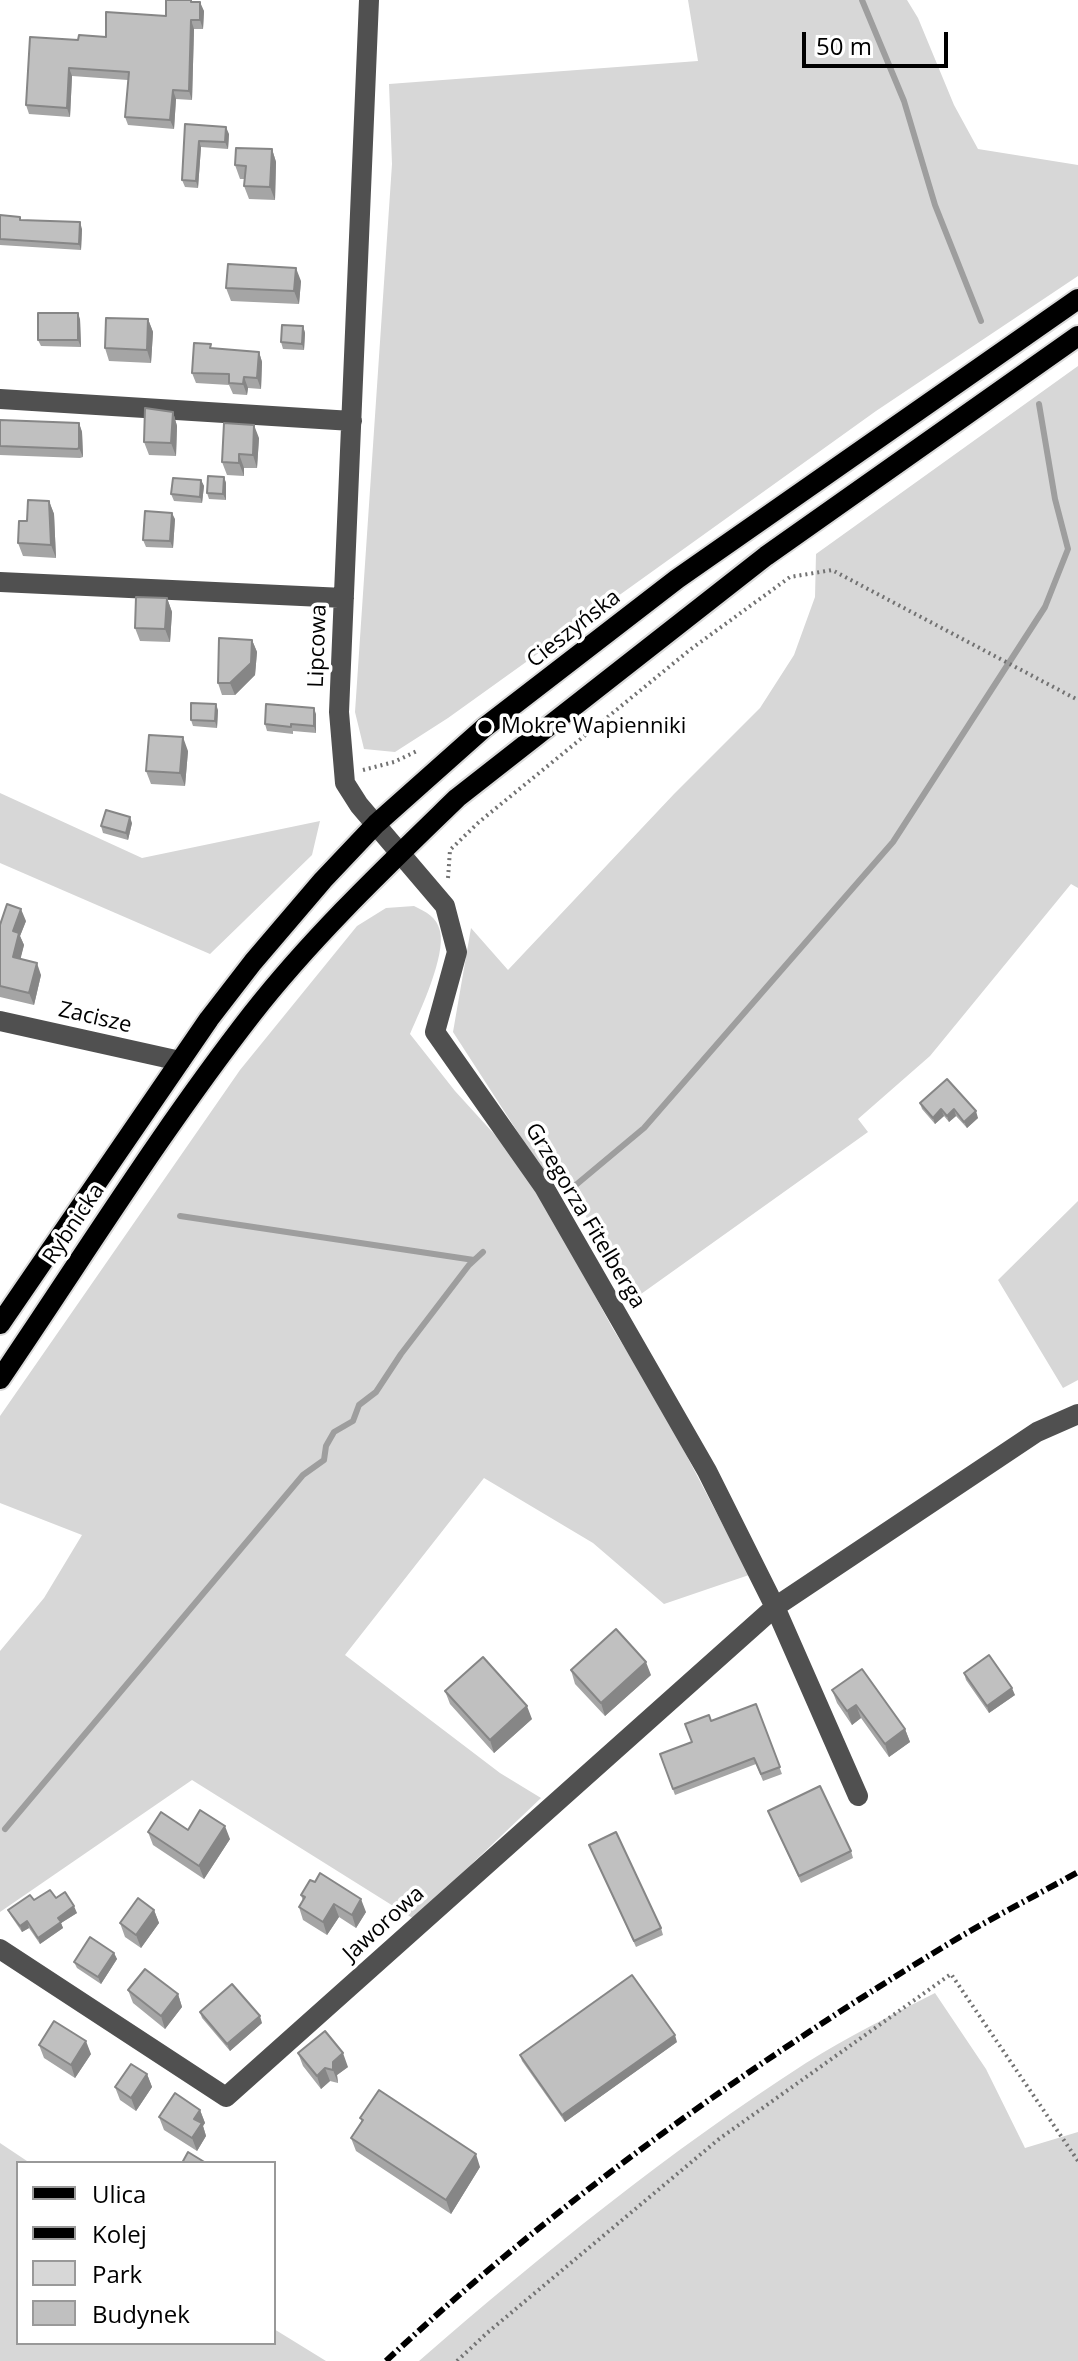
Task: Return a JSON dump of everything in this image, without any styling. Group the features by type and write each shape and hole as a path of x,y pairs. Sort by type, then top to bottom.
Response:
{"main road":[{"name":"Cieszyńska","path":"175,1068 253,962 323,880 376,824 485,727 677,579 1078,299"},
{"path":"401,853 457,798 766,556 1078,336"},
{"name":"Rybnicka","path":"0,1379 96,1231 254,1011 401,853"},
{"name":"Rybnicka","path":"0,1324 175,1068"}],"street":[{"name":"Lipcowa","path":"345,783 339,712 369,0"},
{"path":"0,399 352,421"},
{"path":"0,582 344,598"},
{"path":"345,783 359,805 401,853"},
{"name":"Grzegorza Fitelberga","path":"401,853 445,906 457,952 435,1032 544,1187 707,1471 775,1607 858,1796"},
{"name":"Zacisze","path":"0,1021 175,1068"},
{"path":"775,1607 1037,1432 1078,1414"},
{"name":"Jaworowa","path":"0,1949 226,2097 775,1607"}],"path":[{"path":"445,906 453,896 447,875 450,850 479,822 691,649 790,577 832,570 1078,700"},
{"path":"345,783 365,769 394,762 417,751"},
{"path":"457,2361 719,2139 951,1974 1078,2161"}],"green space":[{"path":"688,0 907,0 918,18 954,105 978,149 1078,165 1078,276 876,411 448,718 395,752 364,749 355,712 392,164 389,84 698,61"},
{"path":"1078,366 1078,888 1071,884 930,1056 858,1119 868,1132 634,1299 563,1177 550,1182 453,1032 471,928 508,970 760,708 794,655 815,597 816,554"},
{"path":"0,793 142,858 320,821 312,855 210,954 0,863"},
{"path":"414,906 434,919 441,942 431,983 410,1034 455,1091 526,1169 613,1329 657,1399 749,1575 664,1604 593,1543 484,1478 345,1655 500,1773 541,1798 414,1919 192,1780 0,1912 0,1651 44,1598 82,1535 0,1503 0,1416 240,1070 357,926 386,908"},
{"path":"1078,1201 1078,1380 1063,1388 998,1280"},
{"path":"935,1993 986,2069 1025,2148 1078,2132 1078,2361 419,2361 559,2243 705,2132 822,2053"},
{"path":"0,2143 27,2161 16,2161 16,2345 276,2345 276,2330 326,2361 0,2361"}],"building":[{"path":"166,0 200,2 200,20 191,20 189,91 173,90 170,120 125,117 129,72 69,68 67,108 26,105 30,37 78,40 79,35 106,37 106,12 166,16"},
{"path":"185,124 226,127 225,142 199,141 196,181 182,180"},
{"path":"236,148 272,149 270,187 244,186 246,166 235,165"},
{"path":"0,215 20,217 20,220 80,222 79,244 0,239"},
{"path":"228,264 296,268 294,291 226,288"},
{"path":"38,313 78,313 78,340 38,340"},
{"path":"106,318 148,319 147,350 105,348"},
{"path":"282,325 303,326 302,344 281,342"},
{"path":"194,343 211,344 210,348 259,352 257,378 244,377 243,384 229,383 229,374 192,373"},
{"path":"145,408 173,412 171,443 144,442"},
{"path":"0,420 79,423 79,448 0,446"},
{"path":"224,423 254,425 253,455 239,454 239,463 222,462"},
{"path":"208,476 224,477 223,494 207,493"},
{"path":"173,478 201,480 200,497 171,494"},
{"path":"28,500 49,501 51,545 18,543 19,521 27,521"},
{"path":"145,511 172,513 170,541 143,540"},
{"path":"136,597 167,598 165,629 135,628"},
{"path":"219,638 252,640 251,663 230,683 218,683"},
{"path":"191,703 216,704 215,721 191,720"},
{"path":"266,704 314,708 314,726 265,724"},
{"path":"149,735 183,737 180,773 146,771"},
{"path":"106,810 130,817 126,833 101,826"},
{"path":"7,904 21,909 13,931 19,933 13,957 37,963 29,993 0,986 0,925"},
{"path":"947,1079 976,1111 964,1122 954,1109 947,1116 941,1109 933,1118 920,1103"},
{"path":"616,1629 646,1662 601,1703 571,1670"},
{"path":"989,1655 1012,1688 987,1706 964,1673"},
{"path":"483,1657 527,1706 490,1740 445,1691"},
{"path":"862,1669 905,1729 885,1744 856,1705 847,1711 832,1690"},
{"path":"756,1704 780,1767 761,1774 754,1758 673,1789 660,1754 692,1742 685,1724 709,1715 711,1721"},
{"path":"820,1786 851,1851 799,1876 768,1811"},
{"path":"200,1810 225,1826 199,1866 148,1832 161,1812 188,1830"},
{"path":"616,1832 661,1928 634,1941 589,1845"},
{"path":"320,1873 361,1899 352,1915 334,1904 323,1922 299,1907 305,1897 301,1895 310,1880 315,1882"},
{"path":"50,1890 56,1898 65,1892 74,1906 58,1918 61,1922 38,1938 27,1921 20,1926 8,1910 30,1895 34,1900"},
{"path":"138,1898 154,1910 136,1935 120,1923"},
{"path":"90,1937 114,1953 98,1977 74,1962"},
{"path":"145,1969 178,1994 161,2016 128,1990"},
{"path":"632,1975 675,2035 562,2115 520,2055"},
{"path":"232,1984 260,2016 227,2044 200,2012"},
{"path":"54,2021 86,2041 71,2065 39,2045"},
{"path":"325,2031 343,2053 333,2062 333,2070 325,2068 317,2076 298,2053"},
{"path":"131,2064 147,2074 131,2098 115,2087"},
{"path":"379,2090 476,2154 446,2200 351,2138"},
{"path":"175,2093 200,2110 194,2119 202,2123 192,2138 159,2117"},
{"path":"188,2152 203,2161 183,2161"}],"waterway":[{"path":"862,0 904,101 935,205 981,321"},
{"path":"571,1189 644,1128 893,842 1045,607 1068,549 1055,499 1039,404"},
{"path":"180,1216 474,1260"},
{"path":"5,1829 303,1475 324,1460 326,1446 334,1432 353,1421 359,1405 376,1392 469,1265 483,1252"}],"railway":[{"path":"386,2361 516,2247 723,2090 940,1949 1078,1872"}],"place":[{"name":"Mokre Wapienniki","path":"485,727"}]}
